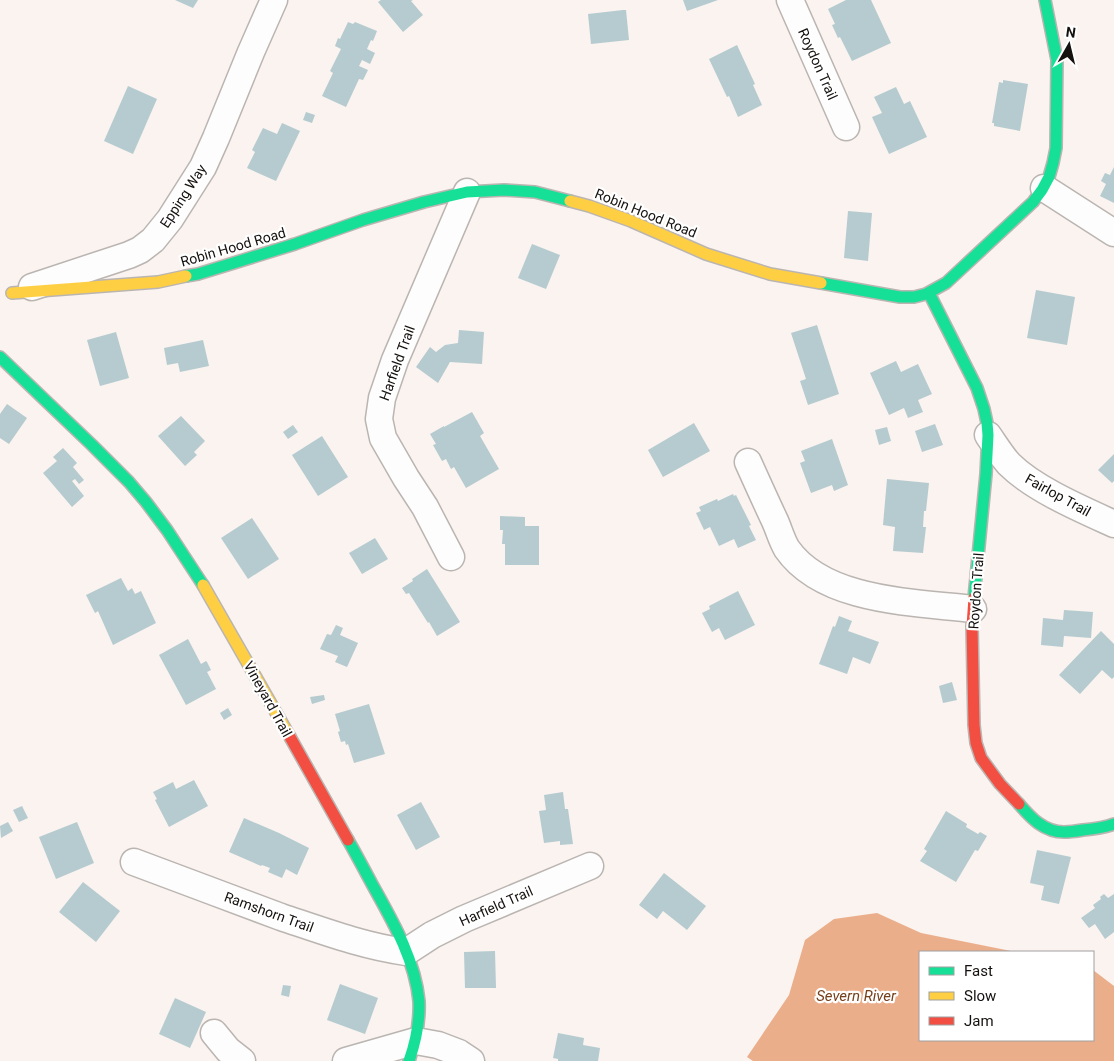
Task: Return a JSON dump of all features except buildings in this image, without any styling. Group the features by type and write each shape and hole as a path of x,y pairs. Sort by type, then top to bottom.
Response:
{"street":[{"name":"Epping Way","path":"6,294 129,256 154,240 170,219 203,167 274,0"},
{"name":"Roydon Trail","path":"790,0 846,127"},
{"name":"Robin Hood Road","path":"6,294 158,282 198,274 424,202 467,192 504,190 535,192 589,206 631,221 706,254 770,274 892,296 919,297 946,283 1033,202 1044,188 1052,169 1056,154 1057,71 1044,0"},
{"path":"1044,188 1114,233"},
{"name":"Harfield Trail","path":"450,557 425,507 383,438 379,418 382,398 395,360 467,192"},
{"name":"Roydon Trail","path":"929,293 977,388 984,409 988,435 972,626 974,725 976,743 981,758 1000,784 1031,818 1054,832 1092,829 1114,824"},
{"name":"Vineyard Trail","path":"0,357 89,441 147,503 210,597 237,642 261,690 350,841 395,926 415,980 419,1006 418,1029 412,1051"},
{"name":"Fairlop Trail","path":"988,435 1007,462 1019,473 1049,492 1114,524"},
{"path":"748,462 787,548 802,566 821,579 844,589 884,599 973,609"},
{"name":"Ramshorn Trail","path":"134,862 342,938 406,952"},
{"name":"Harfield Trail","path":"406,952 432,935 464,919 590,866"},
{"path":"214,1033 228,1050 242,1061"},
{"path":"346,1061 438,1045 459,1053 471,1061"}],"water":[{"name":"Severn River","path":"877,913 921,933 1011,951 919,951 919,1041 1094,1041 1094,971 1114,986 1114,1061 753,1061 747,1057 789,995 805,940 834,919"}],"traffic: fast":[{"path":"821,283 900,297 914,297 926,294 946,283 1033,202 1049,177 1056,148 1057,60 1045,0"},
{"path":"186,276 295,244 363,220 424,202 467,192 504,190 535,192 570,201"},
{"path":"929,293 977,388 987,423 986,474 974,598"},
{"path":"0,357 129,482 167,530 203,585"},
{"path":"1019,804 1038,823 1050,830 1069,832 1095,829 1114,824"},
{"path":"348,840 395,926 413,970 417,985 419,1016 416,1039 409,1061"}],"traffic: slow":[{"path":"570,201 631,221 706,254 770,274 821,283"},
{"path":"12,293 158,282 186,276"},
{"path":"203,585 290,737"}],"traffic: jam":[{"path":"974,598 972,626 976,743 981,758 1000,784 1019,804"},
{"path":"290,737 348,840"}]}
